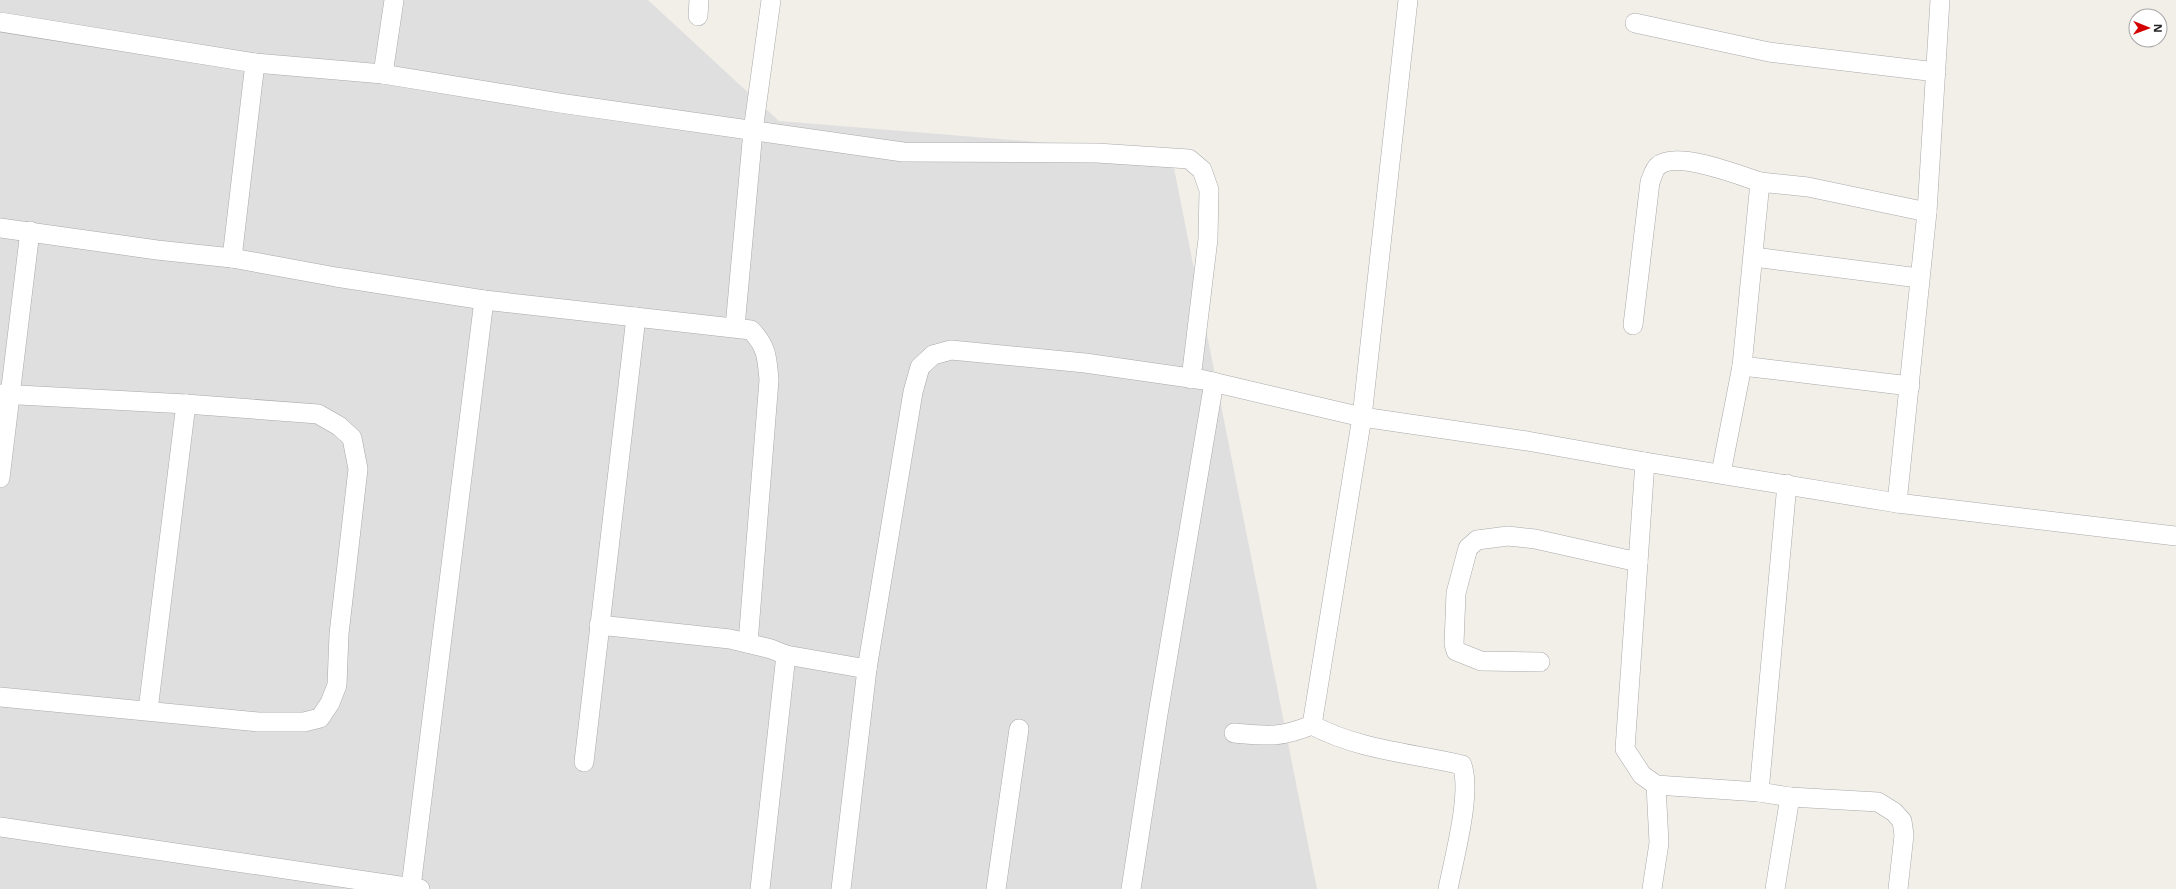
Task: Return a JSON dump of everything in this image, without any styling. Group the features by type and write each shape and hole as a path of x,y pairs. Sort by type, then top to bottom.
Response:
{"street":[{"path":"383,74 394,0"},
{"path":"735,327 753,131 772,0"},
{"path":"1312,725 1362,417 1408,0"},
{"path":"1897,503 1927,212 1940,0"},
{"path":"0,22 255,63 383,74 560,103 903,152 1068,152 1189,160 1202,170 1209,190 1208,239 1191,379"},
{"path":"1635,23 1769,52 1936,72"},
{"path":"232,258 255,63"},
{"path":"1633,325 1650,182 1657,166 1667,161 1701,163 1760,182 1808,187 1927,212"},
{"path":"1722,473 1742,366 1754,257 1760,182"},
{"path":"0,228 157,250 232,258 336,277 484,300 751,330 762,342 768,358 769,380 748,643"},
{"path":"0,478 6,394 30,231"},
{"path":"1754,257 1919,278"},
{"path":"0,827 415,888 484,300"},
{"path":"584,762 636,317"},
{"path":"841,889 867,669 913,392 920,367 933,355 951,350 1085,363 1214,382 1362,417 1527,441 1645,462 1722,473 1897,503 2176,536"},
{"path":"1742,366 1910,386"},
{"path":"1132,889 1158,714 1214,382"},
{"path":"0,697 148,710 258,722 304,722 320,718 330,703 337,685 339,634 358,469 352,438 338,426 318,414 186,404 6,394"},
{"path":"148,710 186,404"},
{"path":"1645,462 1625,749 1642,776 1656,785 1758,792 1790,797 1878,802 1894,812 1902,821 1904,835 1898,889"},
{"path":"1758,792 1787,484"},
{"path":"1540,662 1481,661 1456,651 1454,644 1456,593 1468,548 1477,540 1508,536 1535,539 1638,562"},
{"path":"600,625 730,639 786,655 867,669"},
{"path":"760,889 786,655"},
{"path":"1234,733 1277,736 1291,734 1312,725 1328,733 1379,750 1462,765 1465,782 1463,806 1448,889"},
{"path":"996,889 1019,729"},
{"path":"1652,889 1659,842 1656,785"},
{"path":"1775,889 1790,797"}],"shaded area":[{"path":"0,0 648,0 779,121 1171,153 1317,889 0,889"}]}
